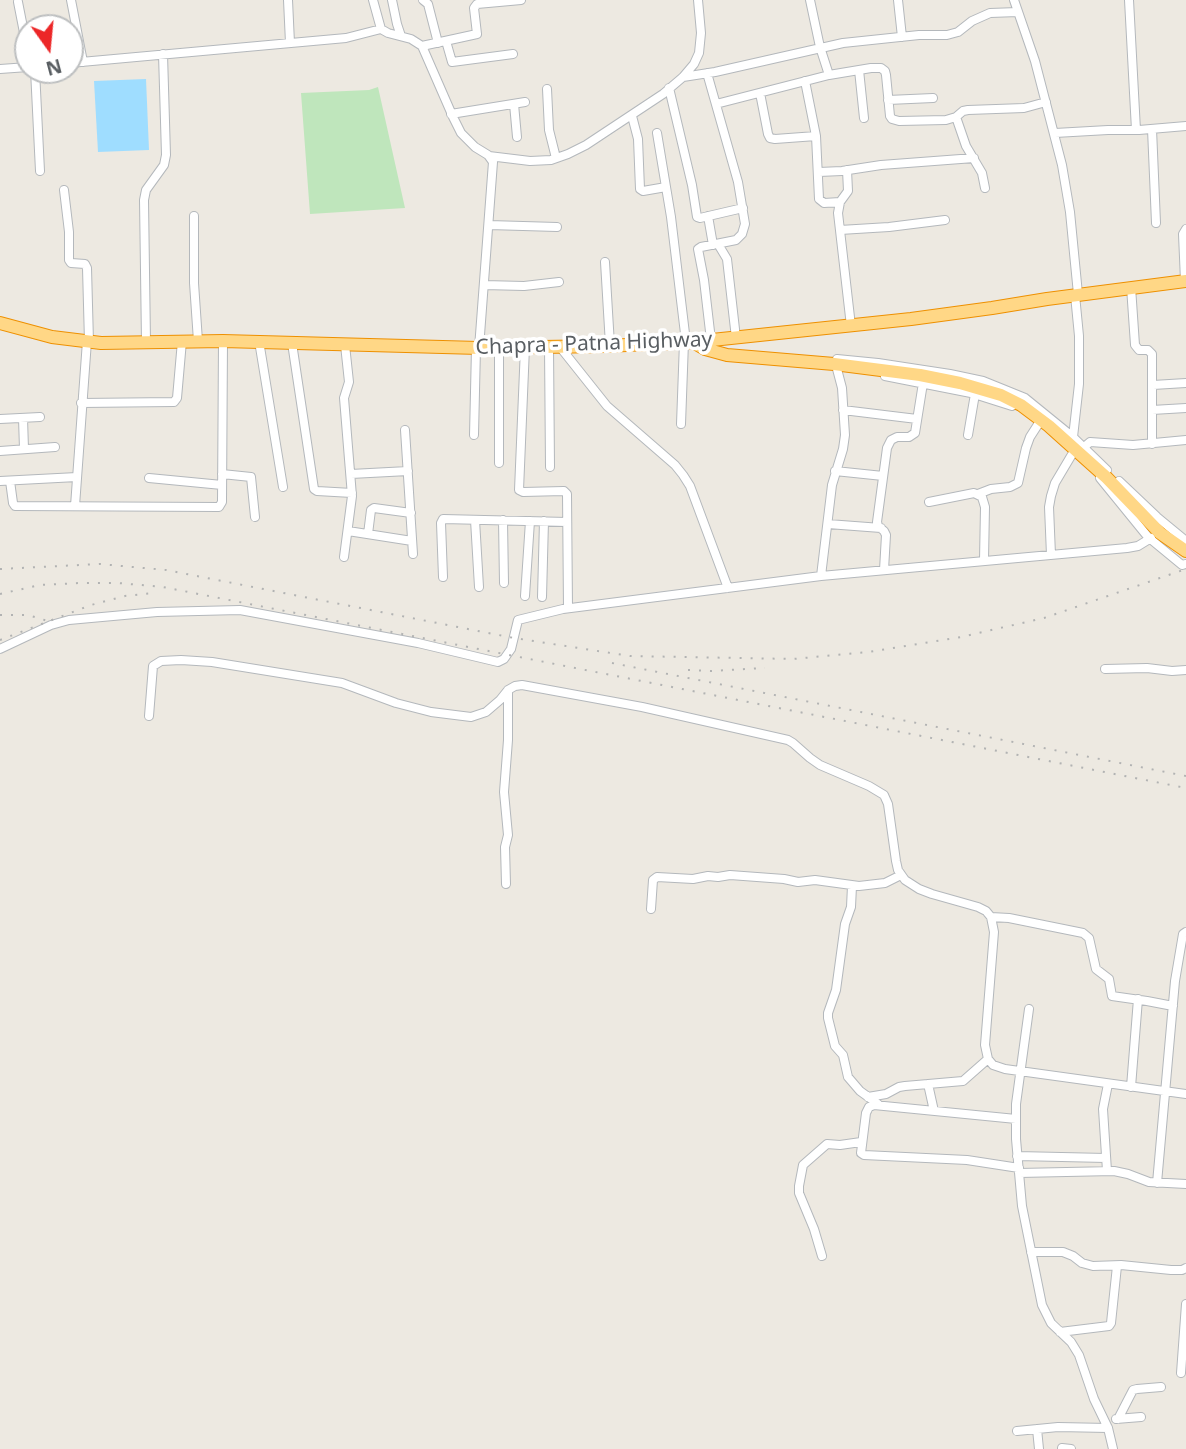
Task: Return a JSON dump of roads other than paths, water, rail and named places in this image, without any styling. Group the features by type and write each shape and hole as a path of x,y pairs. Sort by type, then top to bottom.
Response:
{"highway":[{"name":"Chapra - Patna Highway","path":"0,323 52,337 88,341 259,341 477,348 554,347 688,342 851,326 1185,281"},
{"path":"688,342 727,355 834,363 920,375 960,383 1001,396 1021,405 1049,426 1107,478 1160,533 1186,551"}],"street":[{"path":"288,0 290,43"},
{"path":"373,0 381,29"},
{"path":"392,0 401,36"},
{"path":"424,0 453,62 513,54"},
{"path":"422,46 477,34 475,5 521,0"},
{"path":"84,62 346,38 381,29 411,39 422,46 451,114 467,140 489,156 530,161 556,158 586,145 632,116 683,77 694,64 701,43 698,0"},
{"path":"810,0 829,75"},
{"path":"898,0 902,37"},
{"path":"1014,0 1055,133 1066,181 1079,344 1079,384 1073,438"},
{"path":"1129,0 1136,130"},
{"path":"683,77 843,43 954,34 972,20 989,13 1018,12"},
{"path":"146,342 144,200 146,190 164,165 166,155 163,54"},
{"path":"716,104 829,75 877,68 885,71 890,116 899,121 946,120 968,110 1024,108 1046,102"},
{"path":"859,69 864,118"},
{"path":"707,74 745,224 742,234 736,240 698,250 711,340"},
{"path":"805,81 816,136 821,202 840,202"},
{"path":"36,84 40,170"},
{"path":"547,89 549,130 556,158"},
{"path":"669,89 697,216 700,218 743,208"},
{"path":"760,93 770,138 816,136"},
{"path":"888,100 933,98"},
{"path":"451,114 525,102"},
{"path":"514,104 517,137"},
{"path":"632,116 638,136 640,189 643,191 666,187"},
{"path":"956,117 964,141 982,173 985,188"},
{"path":"1055,133 1186,126"},
{"path":"1152,129 1156,223"},
{"path":"657,133 688,342 681,424"},
{"path":"474,435 477,348 493,167 489,156"},
{"path":"819,172 974,158"},
{"path":"847,170 848,191 840,202 838,213 851,326"},
{"path":"64,190 69,262 85,264 87,268 88,341 81,403 75,506"},
{"path":"194,216 194,283 198,341"},
{"path":"708,216 716,244 727,259 736,338"},
{"path":"840,230 945,220"},
{"path":"489,225 557,227"},
{"path":"1185,281 1186,229"},
{"path":"606,262 610,345"},
{"path":"484,285 524,286 559,282"},
{"path":"1131,287 1135,345 1139,350 1151,352 1153,444"},
{"path":"81,403 174,402 177,398 181,341"},
{"path":"10,481 15,506 215,508 221,504 222,485 223,341"},
{"path":"259,341 283,487"},
{"path":"292,343 313,488 317,491 352,493"},
{"path":"344,557 352,493 344,398 349,382 345,345"},
{"path":"524,347 519,490 565,492 567,496 568,608"},
{"path":"550,467 554,347"},
{"path":"554,347 607,406 684,475 728,588"},
{"path":"499,348 499,463"},
{"path":"761,358 792,355 878,363 983,381 1025,398 1073,438 1098,476 1143,531 1182,565 1186,564"},
{"path":"761,358 923,383 975,394 1020,410 1078,449 1186,541"},
{"path":"821,576 832,485 844,444 842,388 836,369"},
{"path":"884,570 886,535 877,522 889,442 897,437 914,435 923,383"},
{"path":"1153,386 1186,383"},
{"path":"968,435 975,394"},
{"path":"1153,410 1186,408"},
{"path":"843,410 917,419"},
{"path":"0,419 40,417"},
{"path":"23,418 24,449"},
{"path":"929,502 978,494 1018,483 1028,441 1039,423"},
{"path":"405,430 413,554"},
{"path":"1051,555 1051,496 1055,483 1078,449 1090,442 1133,445 1186,440"},
{"path":"0,451 55,447"},
{"path":"351,474 408,471"},
{"path":"835,471 883,476"},
{"path":"222,474 251,477 255,517"},
{"path":"0,481 77,477"},
{"path":"149,478 222,485"},
{"path":"978,494 985,507 984,560"},
{"path":"368,534 371,510 374,508 411,513"},
{"path":"443,577 441,521 445,519 568,522"},
{"path":"475,520 478,587"},
{"path":"503,520 504,583"},
{"path":"525,596 530,521"},
{"path":"542,597 544,522"},
{"path":"828,524 881,528"},
{"path":"348,531 412,541"},
{"path":"0,649 51,625 69,620 157,612 240,610 418,643 498,662 504,659 511,649 518,620 568,608 821,576 1127,548 1138,546 1151,538"},
{"path":"149,716 152,669 157,662 166,660 212,662 332,681 396,703 431,712 471,717 481,715 492,708 515,686 526,686 706,721 793,743 832,772 869,786 884,795 888,804 894,853 901,875 910,885 978,907 991,917 994,932 985,1045 988,1059 993,1065 1186,1094"},
{"path":"1105,669 1186,670"},
{"path":"506,884 505,848 508,835 504,792 508,690"},
{"path":"651,909 653,880 657,877 694,879 730,875 859,886 885,883 901,875"},
{"path":"852,886 851,907 845,924 836,990 828,1013 835,1047 844,1057 848,1077 867,1097 878,1104 1016,1119"},
{"path":"991,917 1009,918 1086,934 1096,969 1109,978 1112,996 1173,1006"},
{"path":"1157,1183 1173,1006 1183,934 1186,932"},
{"path":"1131,1087 1138,999"},
{"path":"1029,1009 1016,1119 1022,1206 1042,1305 1051,1323 1071,1342 1079,1355 1114,1449"},
{"path":"867,1097 886,1094 901,1086 963,1081 988,1059"},
{"path":"928,1084 934,1111"},
{"path":"1107,1171 1103,1109 1108,1084"},
{"path":"878,1104 870,1107 866,1113 861,1142 861,1153 864,1155 967,1160 1019,1171 1121,1172 1157,1183 1186,1184"},
{"path":"822,1256 800,1193 804,1163 827,1144 861,1142"},
{"path":"1017,1156 1106,1158"},
{"path":"1031,1252 1063,1252 1088,1265 1171,1270 1186,1268"},
{"path":"1060,1332 1109,1326 1117,1266"},
{"path":"1181,1373 1186,1304"},
{"path":"1118,1419 1133,1390 1161,1387"},
{"path":"1017,1431 1106,1424 1118,1419 1141,1417"},
{"path":"1037,1429 1039,1449"},
{"path":"1062,1448 1071,1449"}],"water":[{"path":"146,79 149,150 98,152 94,81"}],"railway":[{"path":"0,569 100,564 166,570 514,638 630,656 793,659 868,652 961,637 1044,618 1186,569"},
{"path":"0,594 40,585 80,583 163,587 1186,788"},
{"path":"0,640 91,605 125,596 153,593"},
{"path":"0,615 28,615 48,621"},
{"path":"612,663 1186,776"},
{"path":"688,670 765,668"}]}
